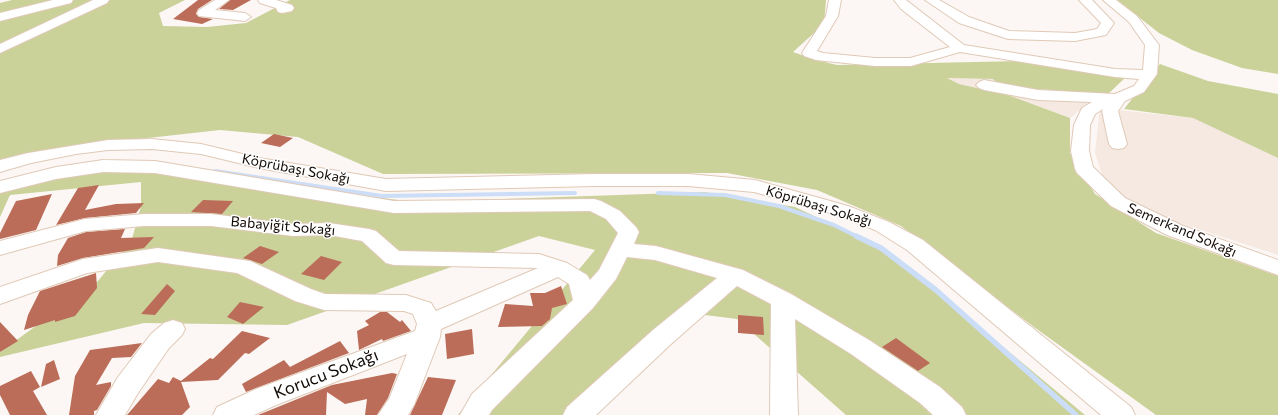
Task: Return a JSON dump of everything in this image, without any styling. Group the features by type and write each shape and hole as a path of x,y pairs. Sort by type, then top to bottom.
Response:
{"street":[{"path":"0,6 19,0"},
{"path":"0,17 67,0"},
{"path":"0,49 103,0"},
{"path":"222,0 203,12 245,17"},
{"path":"264,0 288,8 282,9"},
{"path":"835,0 832,16 809,53 821,57 875,62 912,62 960,48 1115,73 1149,75 1152,45 1133,19 1109,0"},
{"path":"900,0 905,6 960,48"},
{"path":"931,0 964,20 990,30 1034,37 1076,37 1101,32 1108,23 1085,0"},
{"name":"Semerkand Sokağı","path":"1149,75 1139,89 1120,98 1102,103 1088,111 1082,125 1080,151 1084,169 1118,202 1174,230 1278,268"},
{"path":"984,85 1038,95 1120,98"},
{"path":"1118,144 1110,111 1120,98"},
{"name":"Köprübaşı Sokağı","path":"0,166 28,158 76,149 108,145 152,144 201,149 259,163 386,185 594,180 688,180 755,186 841,210 882,226 915,244 1121,415"},
{"name":"Köprübaşı Sokağı","path":"0,187 56,173 103,166 156,167 394,207 594,205 612,215 629,232 608,274 585,302 482,402 474,415"},
{"path":"594,180 594,205"},
{"name":"Babayiğit Sokağı","path":"0,248 85,225 144,220 210,220 293,230 329,229 369,236 394,258 539,261 559,268"},
{"path":"621,250 656,253 735,275 783,300 860,347 930,395 952,415"},
{"path":"0,296 83,266 158,255 242,266 303,295 324,302 406,303 423,309 428,331 400,405 392,415"},
{"path":"559,268 579,280 585,302"},
{"name":"Korucu Sokağı","path":"227,415 274,394 428,331 559,268"},
{"path":"577,415 662,337 735,275"},
{"path":"783,300 784,415"},
{"path":"110,415 128,385 160,341 173,329"}],"shaded area":[{"path":"946,78 993,79 1022,88 1108,94 1087,104 1070,118 1008,95 959,84"},
{"path":"1100,108 1193,118 1278,158 1278,255 1149,213 1105,184 1095,153"}],"green space":[{"path":"12,0 185,0 159,13 163,26 207,27 246,23 290,0 826,0 824,24 793,52 837,65 1021,61 1126,77 1108,94 1022,88 997,83 993,79 947,78 959,84 1008,95 1070,118 1070,153 1095,194 1156,233 1278,276 1278,415 1156,415 1034,327 901,226 817,190 727,173 383,174 298,137 220,130 85,145 0,162 0,3"},
{"path":"1117,0 1278,0 1278,74 1242,68 1192,50 1159,33"},
{"path":"1160,64 1208,81 1278,94 1278,158 1193,118 1124,109"},
{"path":"130,167 415,202 705,192 795,207 887,250 1085,415 846,415 737,319 681,312 577,415 458,415 595,250 539,236 287,325 144,323 0,357 0,352 98,281 132,239 141,206 141,182 10,195 0,217 0,190 39,178"}],"building":[{"path":"198,0 212,0 198,9 196,14 199,17 213,19 202,24 173,19"},
{"path":"230,0 251,0 233,10 219,9"},
{"path":"274,134 293,138 280,147 261,143"},
{"path":"99,185 85,210 116,204 144,203 136,213 85,218 56,225 78,188"},
{"path":"52,194 36,230 0,239 0,233 16,201"},
{"path":"203,200 233,201 222,214 191,212"},
{"path":"125,229 121,238 154,237 144,248 83,258 57,266 58,255 68,238 86,232"},
{"path":"260,246 279,252 262,264 243,258"},
{"path":"321,256 342,262 324,280 301,274"},
{"path":"96,273 97,288 75,316 55,322 55,320 24,330 28,315 40,291"},
{"path":"167,284 175,291 155,315 141,314"},
{"path":"561,286 567,304 552,308 550,319 542,326 498,327 505,304 533,306 530,293 545,293"},
{"path":"240,302 264,307 243,324 227,317"},
{"path":"380,312 387,312 400,322 402,320 411,331 383,341 382,339 359,350 357,331 369,325 365,321"},
{"path":"738,315 763,317 764,335 738,333"},
{"path":"0,322 18,341 0,352"},
{"path":"472,329 474,354 447,359 445,334"},
{"path":"242,331 270,338 249,354 245,353 218,380 181,382 190,407 182,415 127,415 158,379 169,383 173,377 181,381 210,358 213,359"},
{"path":"896,338 930,363 918,371 882,347"},
{"path":"340,341 349,353 246,392 242,384 284,360 290,367"},
{"path":"142,343 131,357 112,358 96,385 111,382 111,386 97,410 94,411 94,415 69,415 75,376 90,350"},
{"path":"54,360 60,379 41,387 46,364"},
{"path":"31,371 40,387 33,391 47,415 10,415 0,395 0,386"},
{"path":"392,373 397,374 388,398 377,415 365,415 367,399 345,404 327,392 326,415 258,415 332,385"},
{"path":"428,377 456,380 442,415 410,415"}],"waterway":[{"path":"215,171 382,196 575,193"},
{"path":"658,193 725,195 779,206 834,225 856,236"},
{"path":"856,236 881,248 936,290 1076,415"}]}
